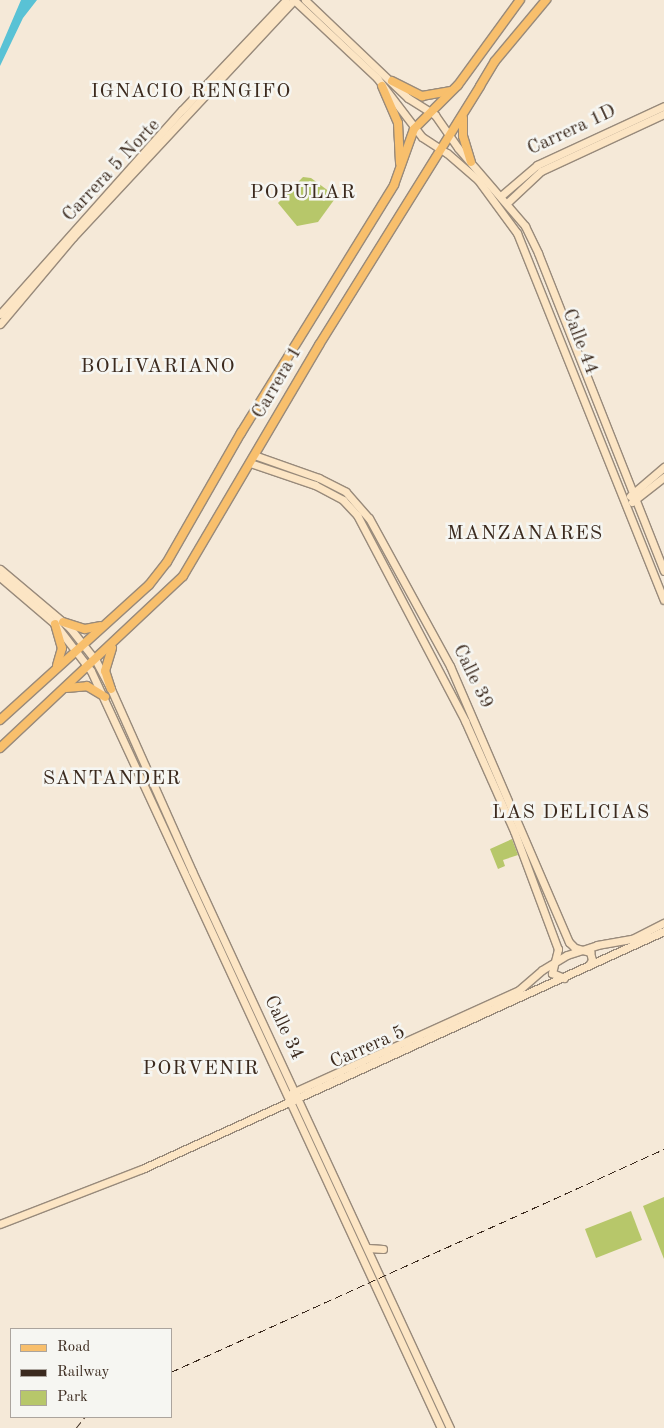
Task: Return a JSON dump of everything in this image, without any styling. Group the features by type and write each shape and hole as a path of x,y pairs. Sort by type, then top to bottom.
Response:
{"main road":[{"name":"Carrera 5 Norte","path":"0,314 182,110 286,0"},
{"name":"Carrera 5 Norte","path":"0,324 73,237 294,0"},
{"name":"Calle 44","path":"294,0 351,51 382,86 414,128 478,180 517,233 663,595"},
{"path":"305,0 408,98 430,110"},
{"name":"Carrera 1","path":"0,720 149,585 168,562 241,433 397,179 414,128 430,110 458,85 520,0"},
{"name":"Carrera 1","path":"0,748 96,661 183,576 254,455 495,61 546,0"},
{"path":"392,81 422,96 439,95 458,85"},
{"path":"382,86 400,132 401,157 397,179"},
{"name":"Carrera 1D","path":"502,196 526,172 664,106"},
{"name":"Calle 44","path":"430,110 471,162 508,202 538,253 664,572"},
{"path":"463,114 463,136 471,162"},
{"name":"Carrera 1D","path":"508,202 531,178 664,114"},
{"path":"526,172 531,178"},
{"name":"Calle 39","path":"254,455 317,482 343,500 357,515 442,672 539,894 558,949 553,963"},
{"name":"Calle 39","path":"250,463 346,492 370,518 450,666 569,942 582,949"},
{"path":"634,496 645,483 664,467"},
{"path":"627,502 664,477"},
{"path":"627,478 645,483"},
{"name":"Calle 34","path":"0,569 63,622 84,644 96,661 111,689 441,1428"},
{"name":"Calle 34","path":"0,577 55,624 89,667 292,1096 368,1248 450,1428"},
{"path":"63,622 84,629 108,622"},
{"path":"52,672 62,648 55,624"},
{"path":"111,689 106,662 117,641"},
{"path":"64,689 87,686 105,698"},
{"name":"Carrera 5","path":"0,1224 102,1186 519,990 553,963 582,949 632,939 664,924"},
{"name":"Carrera 5","path":"292,1096 564,978 664,931"},
{"path":"582,949 592,956 587,967"},
{"path":"553,963 552,973 564,978"},
{"path":"368,1248 383,1249"},
{"path":"412,1365 420,1361"}],"green space":[{"path":"303,177 311,178 330,192 334,200 318,222 297,226 278,203"},
{"path":"512,839 518,855 503,860 505,866 498,869 490,849"},
{"path":"664,1197 664,1259 643,1206"},
{"path":"631,1211 642,1240 596,1258 585,1229"}],"water":[{"path":"21,0 37,0 23,18 0,66 0,49"}],"railway":[{"path":"172,1372 664,1149"},
{"path":"76,1428 84,1418"}],"district":[{"name":"IGNACIO RENGIFO","path":"191,92"},
{"name":"POPULAR","path":"303,193"},
{"name":"BOLIVARIANO","path":"158,367"},
{"name":"MANZANARES","path":"525,534"},
{"name":"SANTANDER","path":"112,779"},
{"name":"LAS DELICIAS","path":"571,813"},
{"name":"PORVENIR","path":"201,1069"}]}
